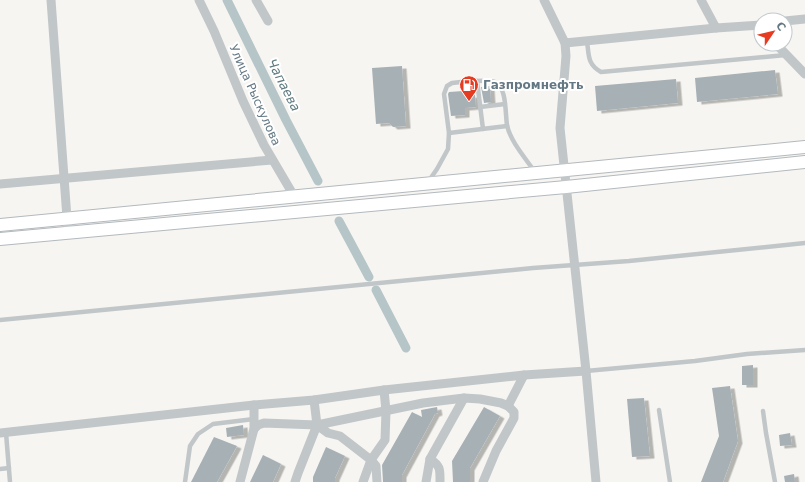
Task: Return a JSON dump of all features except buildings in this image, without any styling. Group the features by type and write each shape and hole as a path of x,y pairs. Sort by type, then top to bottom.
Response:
{"main road":[{"path":"0,224 805,147"},
{"path":"0,239 566,187 805,162"}],"street":[{"path":"50,0 69,233"},
{"name":"Улица Рыскулова","path":"199,0 264,145 294,196"},
{"path":"256,0 268,21"},
{"path":"544,0 565,43 566,56 560,128 586,371 596,482"},
{"path":"701,0 716,28"},
{"path":"793,20 805,19"},
{"path":"565,43 716,28 753,26"},
{"path":"787,54 805,74"},
{"path":"0,184 272,160"},
{"path":"3,433 254,405 314,400 384,390 524,375 586,371"},
{"path":"508,406 524,375"},
{"path":"362,482 371,460 385,440 386,411 384,390"},
{"path":"426,482 430,458 464,398"},
{"path":"254,429 258,425 264,423 317,425 423,403 464,398 501,403 508,406 514,412 514,418 496,451 483,482"},
{"path":"295,482 317,425 314,400"},
{"path":"240,482 254,429 254,405"},
{"path":"317,425 328,433 340,436 371,460 376,466 377,482"},
{"path":"430,458 437,464 440,470 440,482"}],"lane":[{"path":"587,41 589,62 594,68 601,72 787,54"},
{"path":"427,183 448,149 449,133 444,94 447,86 452,83 493,80 499,84 503,91 507,126 511,138 535,173"},
{"path":"477,82 483,129"},
{"path":"480,107 505,104"},
{"path":"449,133 507,126"},
{"path":"0,320 574,264 629,261 805,242"},
{"path":"586,371 695,361 746,354 805,350"},
{"path":"659,410 670,482"},
{"path":"763,410 775,482"},
{"path":"184,482 190,446 198,434 213,424 254,419"},
{"path":"3,433 10,482"},
{"path":"0,469 9,468"}],"waterway":[{"name":"Чапаева","path":"227,0 318,181"},
{"name":"Чапаева","path":"339,221 369,277"},
{"name":"Чапаева","path":"376,290 406,348"}],"place":[{"name":"Газпромнефть","path":"469,102"}]}
